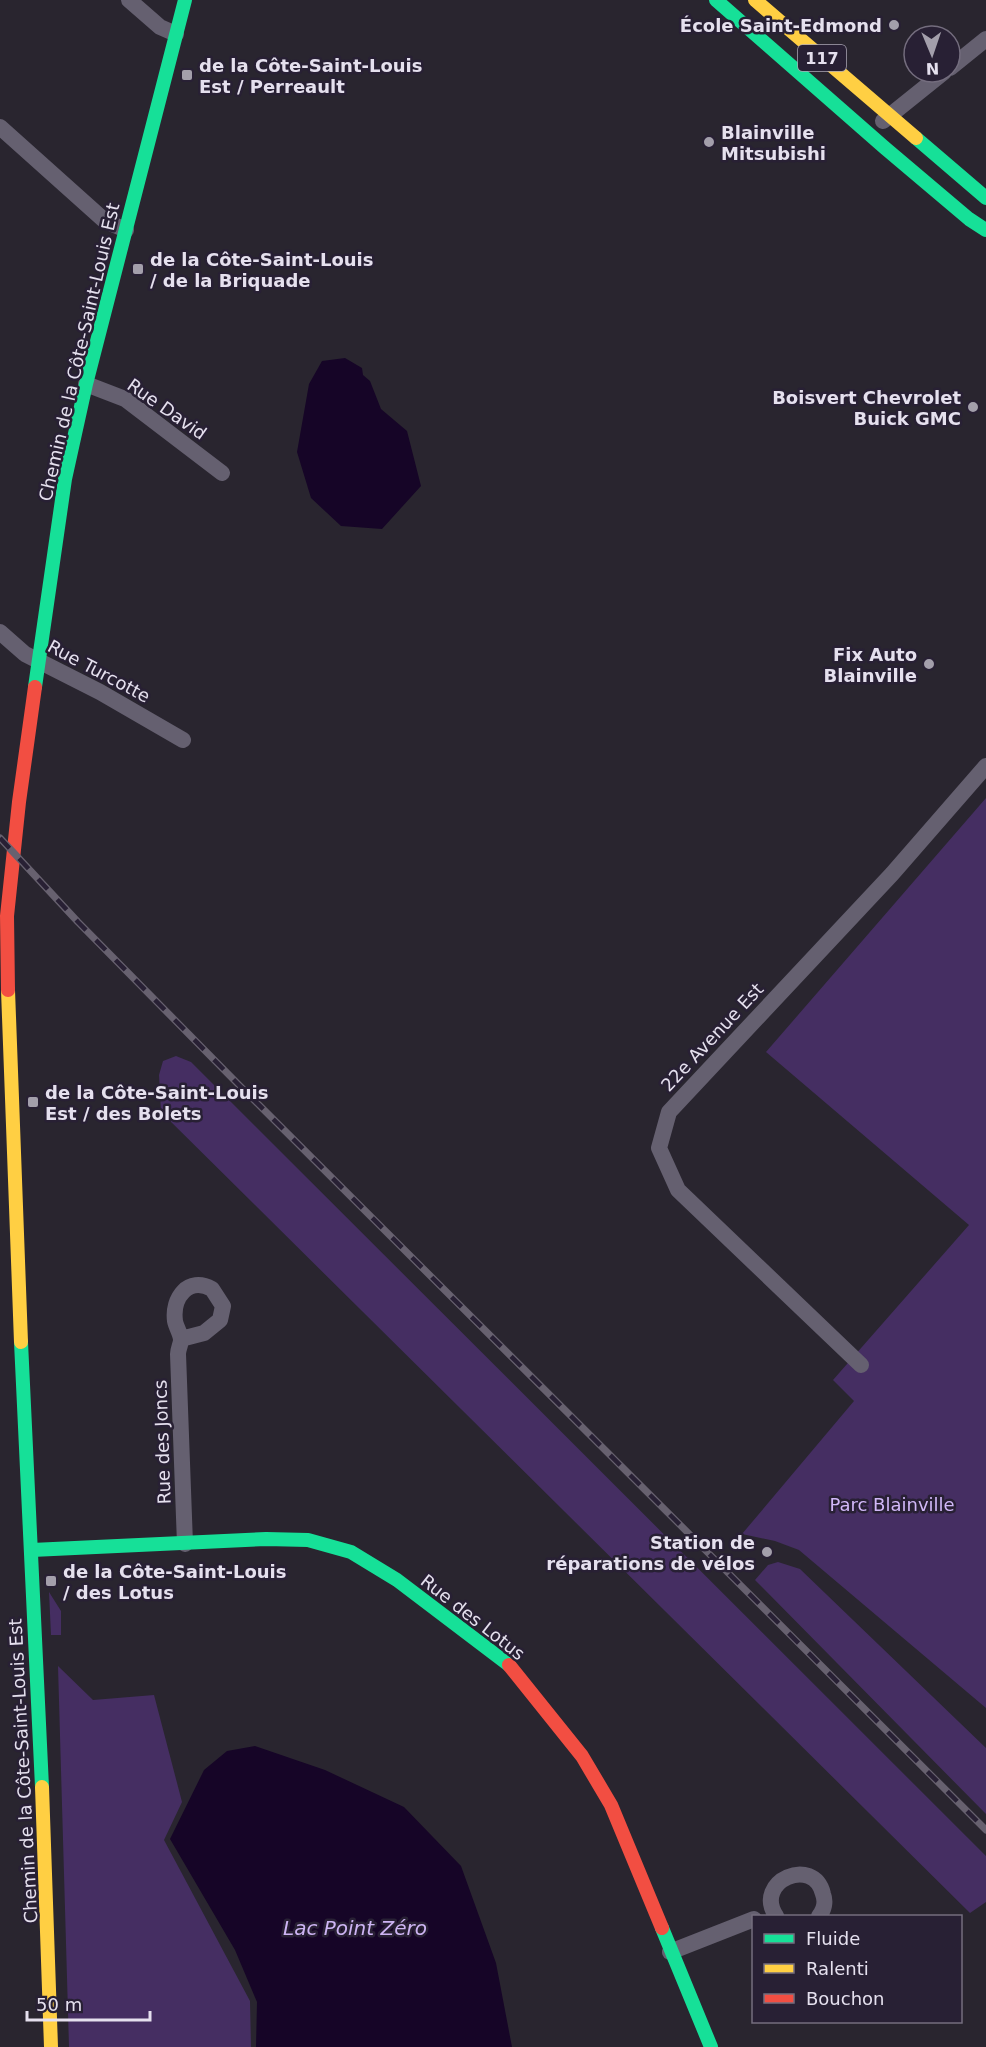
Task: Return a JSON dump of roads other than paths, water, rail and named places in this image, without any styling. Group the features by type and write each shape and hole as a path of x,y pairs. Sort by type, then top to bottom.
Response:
{"street":[{"path":"129,0 160,27 176,34"},
{"name":"Chemin de la Côte-Saint-Louis Est","path":"51,2047 32,1550 4,1071 4,897 58,519 86,384 185,0"},
{"name":"117","path":"716,0 869,134 969,219 986,230"},
{"name":"117","path":"755,0 986,198"},
{"path":"962,58 986,39"},
{"path":"869,134 930,84"},
{"path":"0,127 98,215 113,226 126,230"},
{"name":"Rue David","path":"86,384 125,399 222,472"},
{"name":"Rue Turcotte","path":"0,632 18,650 100,692 183,740"},
{"name":"22e Avenue Est","path":"861,1365 678,1190 660,1148 669,1112 892,874 986,765"},
{"name":"Rue des Joncs","path":"181,1339 178,1354 184,1544"},
{"name":"Rue des Lotus","path":"32,1550 308,1540 351,1552 397,1580 508,1664 582,1756 611,1805 711,2047"},
{"path":"770,1915 771,1900 777,1884 783,1878 797,1874 810,1877 822,1889 825,1903 820,1915"},
{"path":"670,1952 752,1919"}],"water":[{"path":"345,358 362,368 363,375 370,381 381,409 407,431 421,486 382,529 341,526 311,498 297,452 309,384 322,361"},
{"name":"Lac Point Zéro","path":"255,1746 325,1770 404,1807 461,1866 496,1963 512,2047 256,2047 257,2002 235,1950 170,1839 204,1770 227,1751"}],"railway":[{"path":"0,838 78,922 238,1084 986,1830"}],"place":[{"name":"École Saint-Edmond","path":"894,25"},
{"name":"de la Côte-Saint-Louis Est / Perreault","path":"187,75"},
{"name":"Blainville Mitsubishi","path":"709,142"},
{"name":"de la Côte-Saint-Louis / de la Briquade","path":"138,269"},
{"name":"Boisvert Chevrolet Buick GMC","path":"973,407"},
{"name":"Fix Auto Blainville","path":"929,664"},
{"name":"de la Côte-Saint-Louis Est / des Bolets","path":"33,1102"},
{"name":"Station de réparations de vélos","path":"767,1552"},
{"name":"de la Côte-Saint-Louis / des Lotus","path":"51,1581"}],"park label":[{"name":"Parc Blainville","path":"892,1504"}]}
